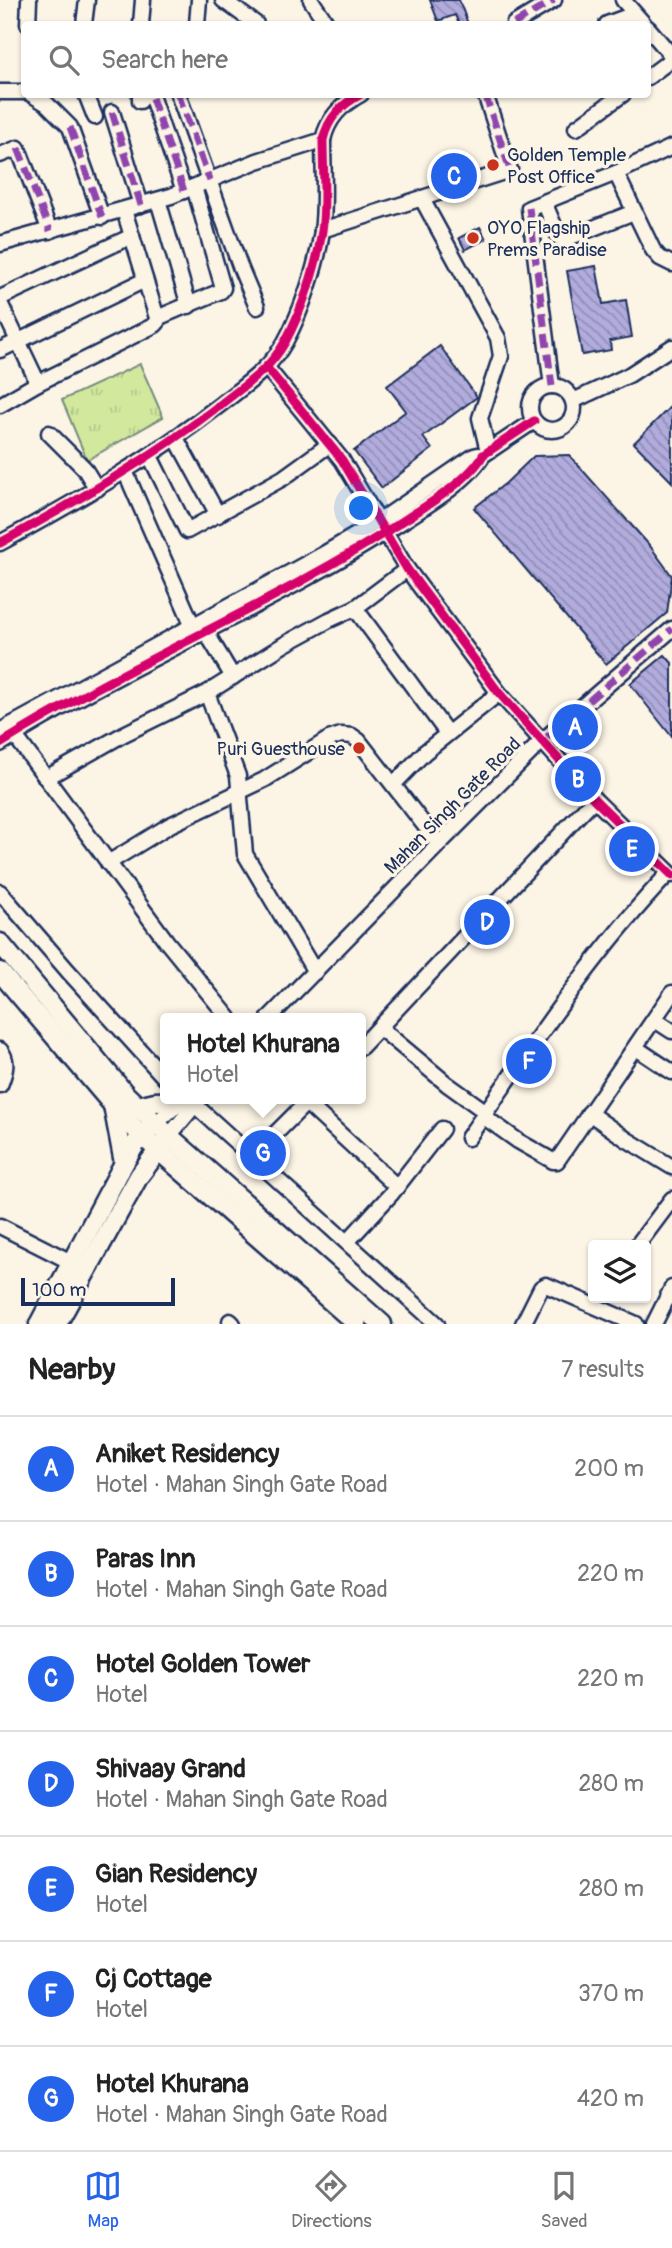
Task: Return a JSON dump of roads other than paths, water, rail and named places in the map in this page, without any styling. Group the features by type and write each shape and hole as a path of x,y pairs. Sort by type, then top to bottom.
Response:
{"main road":[{"path":"0,943 126,1095 156,1123 177,1166 357,1324"},
{"path":"0,972 141,1135 164,1143 383,1324"},
{"path":"138,1106 160,1104"},
{"path":"113,1105 124,1163"},
{"path":"39,1324 124,1163 141,1135 156,1123"},
{"path":"57,1324 139,1175 164,1143"},
{"path":"131,1189 149,1171 161,1166 177,1166"}],"street":[{"path":"28,21 29,0"},
{"path":"84,21 87,0"},
{"path":"141,21 143,0"},
{"path":"197,21 199,0"},
{"path":"223,0 253,21"},
{"path":"311,0 325,21"},
{"path":"519,21 554,0"},
{"path":"623,0 639,19"},
{"path":"651,33 672,58 651,75"},
{"path":"0,92 21,92"},
{"path":"38,98 47,103 70,127 102,217"},
{"path":"88,98 95,117"},
{"path":"144,98 189,189 223,288 221,292 157,318"},
{"path":"179,98 257,307"},
{"path":"0,543 150,456 267,368 295,323 306,294 322,230 323,140 326,126 336,111 353,98"},
{"path":"322,230 510,170 486,98"},
{"path":"576,128 617,98"},
{"path":"112,111 141,205"},
{"path":"0,244 158,200 257,161 323,140"},
{"path":"552,386 529,208 616,173 672,146"},
{"path":"0,155 18,148 50,231"},
{"path":"616,173 653,250 660,258 672,264"},
{"path":"422,199 501,347 501,356 480,418 485,453"},
{"path":"158,200 189,306"},
{"path":"544,202 559,237 563,240 634,212"},
{"path":"0,405 157,323 124,210"},
{"path":"38,383 0,301 132,236"},
{"path":"0,350 145,280"},
{"path":"573,401 629,375 672,347"},
{"path":"267,368 330,444 407,569 499,693 594,799 671,874 642,901 589,968 468,1138"},
{"path":"552,386 564,390 573,401 572,416 563,427 552,430 545,429 530,415 530,401 539,390 552,386"},
{"path":"0,743 7,731 73,700 199,629 335,562 382,527 440,497 478,463 485,453 534,421"},
{"path":"49,433 85,468 97,489"},
{"path":"176,438 218,515"},
{"path":"150,456 187,531 283,478 330,444"},
{"path":"125,471 199,629 233,677"},
{"path":"46,778 124,734 207,693 329,620 355,608 407,569"},
{"path":"355,608 447,733"},
{"name":"Mahan Singh Gate Road","path":"275,1013 541,742 672,629"},
{"path":"207,693 238,775 244,854 315,972"},
{"path":"394,784 425,752 499,693"},
{"path":"7,731 46,778 191,973 225,1013"},
{"path":"108,863 170,825 264,780 329,739 341,735 352,736 359,741 439,844"},
{"path":"366,1042 594,799"},
{"path":"0,892 160,1072"},
{"path":"380,1028 518,1141 555,1162 672,993"},
{"path":"655,1020 672,1031"},
{"path":"636,1048 672,1072"},
{"path":"0,1049 6,1069 0,1085"},
{"path":"156,1123 181,1104"},
{"path":"164,1143 184,1104"},
{"path":"189,1104 252,1157 437,1324"},
{"path":"252,1157 302,1104"},
{"path":"310,1104 397,1187"},
{"path":"589,1113 672,1167"},
{"path":"347,1242 397,1187 442,1129"},
{"path":"641,1240 672,1199"},
{"path":"0,1226 71,1262"},
{"path":"523,1324 541,1288 546,1285 636,1324"},
{"path":"654,1324 672,1288"}],"place":[{"name":"Golden Temple Post Office","path":"493,165"},
{"name":"Hotel Golden Tower","path":"454,176"},
{"name":"OYO Flagship Prems Paradise","path":"473,238"},
{"name":"Aniket Residency","path":"575,727"},
{"name":"Puri Guesthouse","path":"359,748"},
{"name":"Paras Inn","path":"578,779"},
{"name":"Gian Residency","path":"632,849"},
{"name":"Shivaay Grand","path":"487,922"},
{"name":"Cj Cottage","path":"529,1061"},
{"name":"Hotel Khurana","path":"263,1153"}]}
